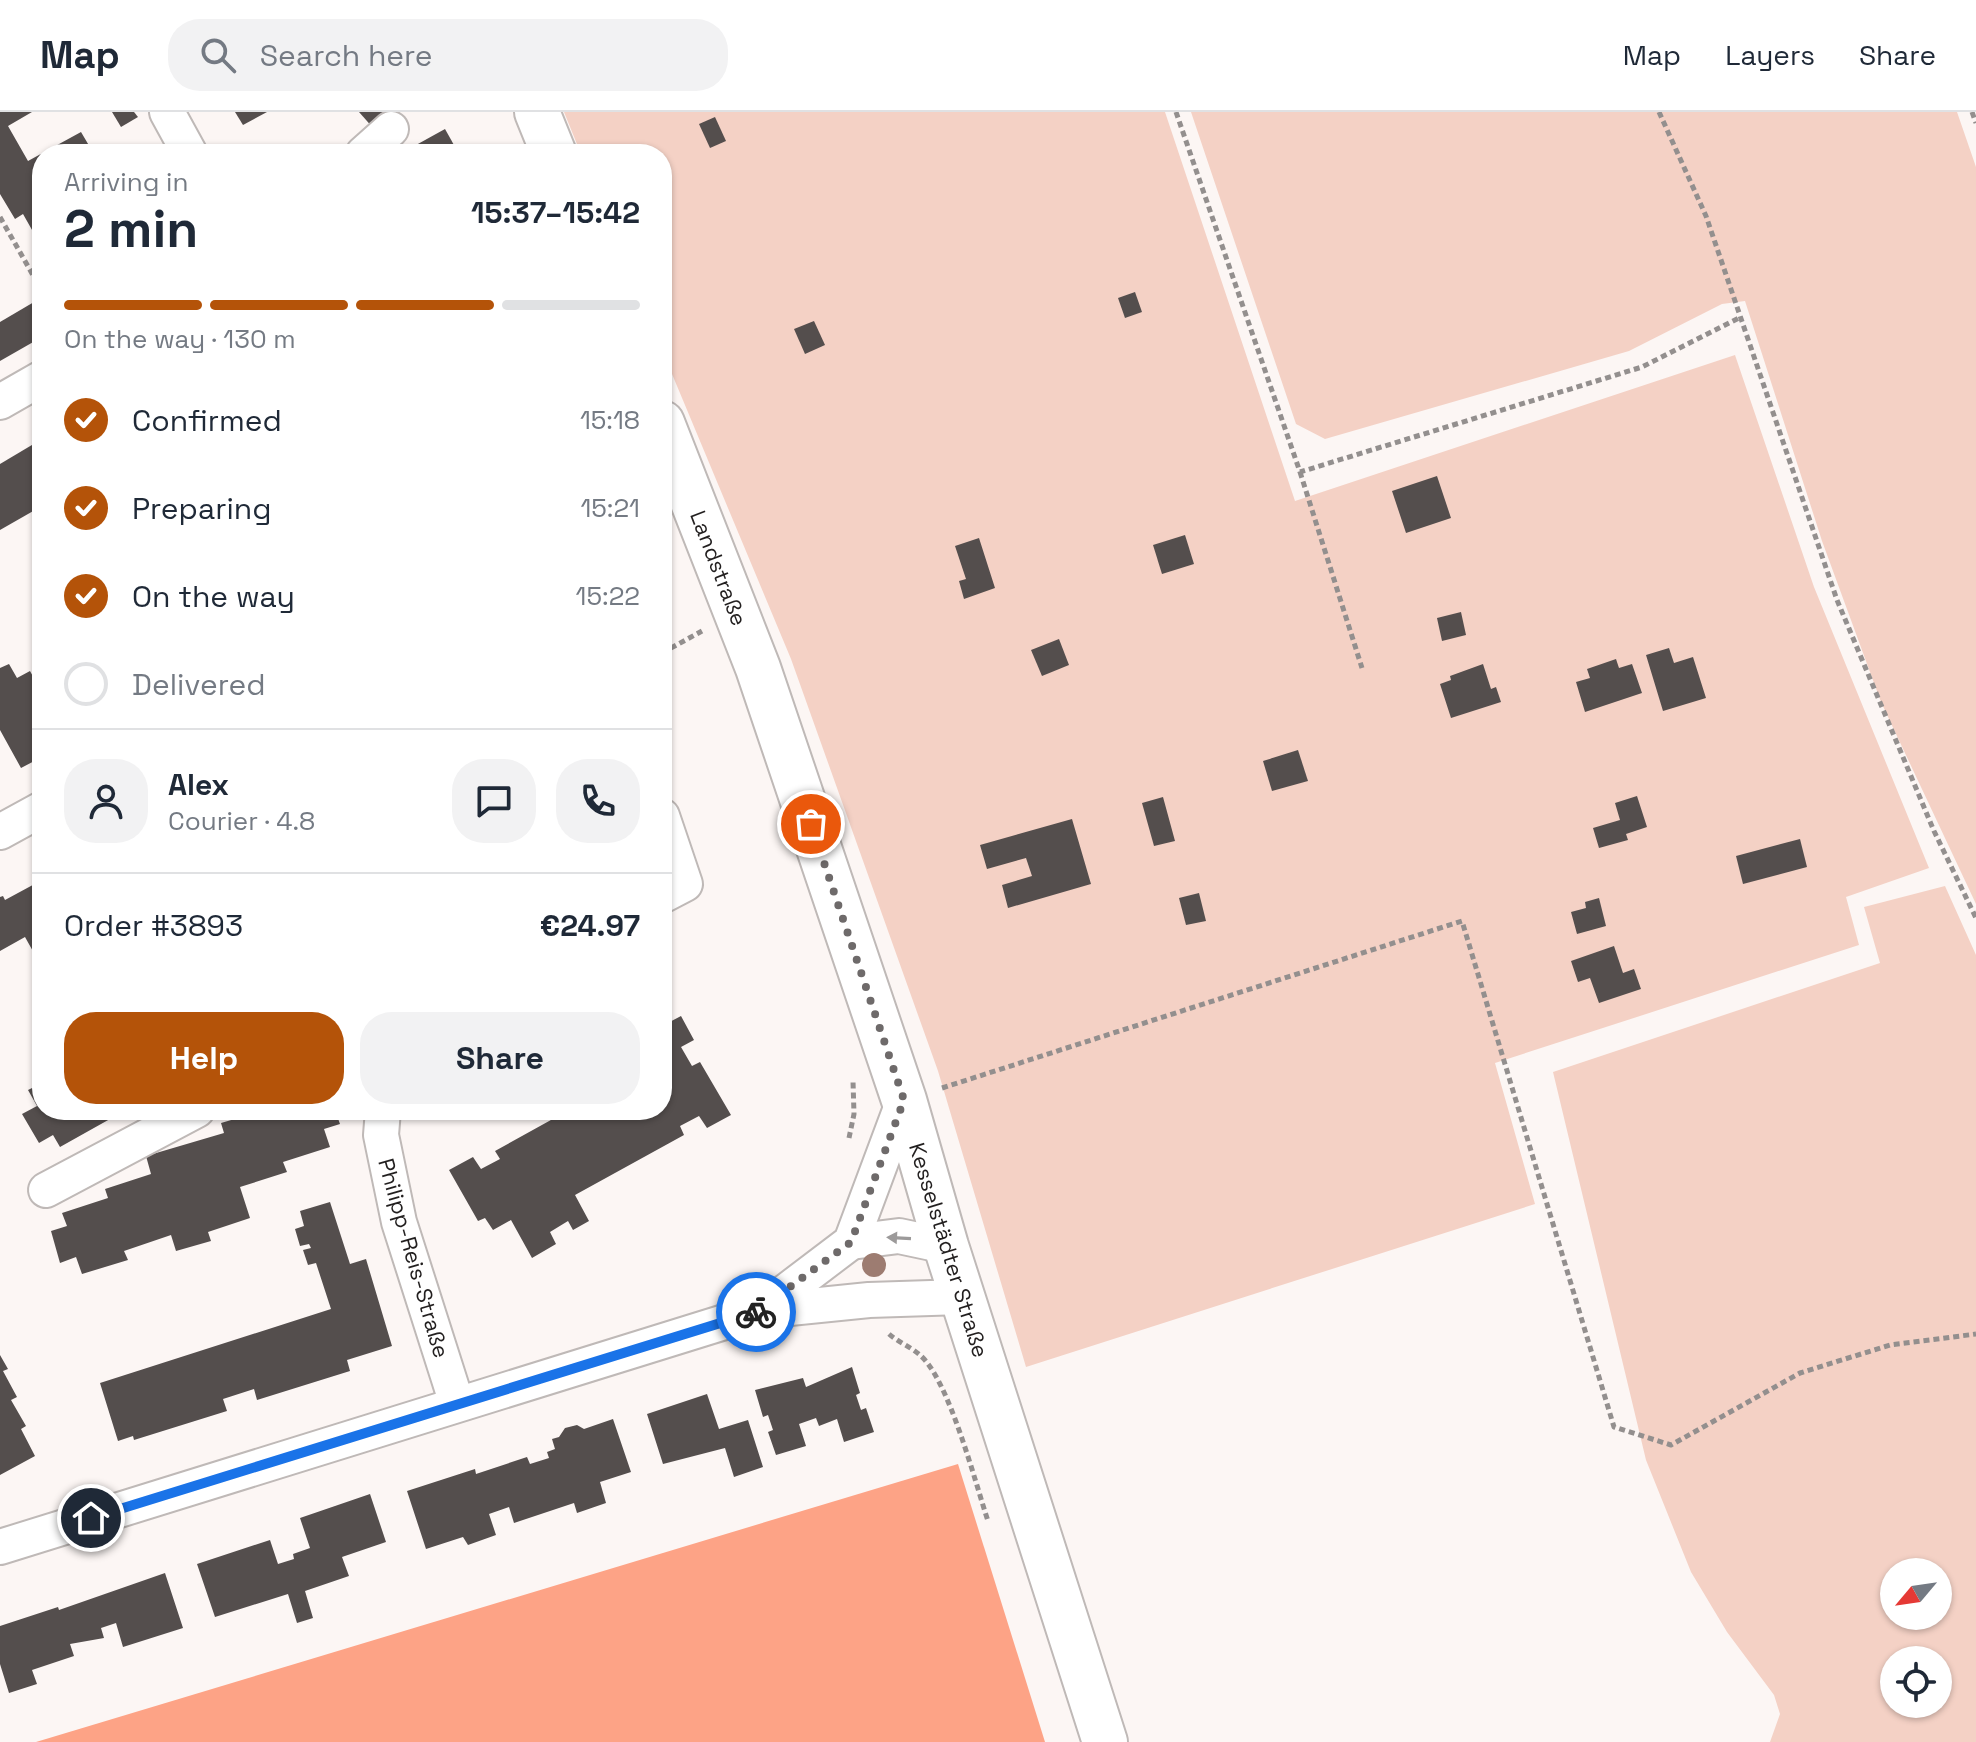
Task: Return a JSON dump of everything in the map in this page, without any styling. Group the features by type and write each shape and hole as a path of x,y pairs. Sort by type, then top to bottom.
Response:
{"main road":[{"path":"537,112 550,144"},
{"name":"Landstraße","path":"672,449 758,668"},
{"name":"Kesselstädter Straße","path":"758,668 904,1100 946,1246 1105,1742"}],"street":[{"path":"167,112 185,144"},
{"path":"374,144 391,129"},
{"path":"0,402 32,384"},
{"path":"0,832 32,814"},
{"path":"672,846 685,884 672,891"},
{"path":"851,1242 904,1100"},
{"path":"46,1190 178,1120"},
{"name":"Philipp-Reis-Straße","path":"382,1120 381,1135 399,1222 457,1404"},
{"path":"760,1311 851,1242 899,1236 946,1246"},
{"path":"0,1547 760,1311 869,1300 962,1297"}],"path":[{"path":"1176,112 1300,472 1362,668"},
{"path":"1659,112 1706,216 1837,600 1934,831 1976,918"},
{"path":"1972,112 1976,123"},
{"path":"0,217 32,273"},
{"path":"1300,472 1642,367 1739,318"},
{"path":"672,647 713,624"},
{"path":"904,1100 1462,921 1614,1427 1671,1445 1800,1373 1890,1345 1976,1334"}],"shaded area":[{"path":"564,112 1165,112 1295,501 1735,355 1814,587 1929,868 1846,897 1859,945 1495,1063 1535,1204 1026,1367 938,1071 791,659 672,374 672,144 577,144"},
{"path":"1191,112 1957,112 1976,167 1976,904 1881,702 1822,541 1745,301 1722,304 1629,351 1325,439 1296,424"},
{"path":"1945,886 1976,955 1976,1742 1770,1742 1780,1714 1774,1695 1727,1632 1691,1572 1646,1460 1553,1072 1880,963 1864,907"},
{"path":"958,1464 1045,1742 36,1742"}],"building":[{"path":"0,112 32,112 8,126 28,161 32,159 32,230 23,214 15,219 0,194"},
{"path":"112,112 134,112 138,117 121,127"},
{"path":"235,112 267,112 243,125"},
{"path":"359,112 385,112 389,116 374,129"},
{"path":"715,117 726,141 710,148 699,124"},
{"path":"445,129 453,144 418,144"},
{"path":"81,132 88,144 59,144"},
{"path":"1135,292 1142,312 1125,318 1118,298"},
{"path":"32,303 32,343 0,361 0,322"},
{"path":"814,321 825,345 805,354 794,329"},
{"path":"32,445 32,512 0,530 0,464"},
{"path":"1437,476 1451,518 1406,533 1392,491"},
{"path":"1185,535 1194,564 1162,574 1153,545"},
{"path":"979,538 995,588 964,599 959,581 966,579 955,546"},
{"path":"1461,612 1466,635 1442,641 1437,618"},
{"path":"1059,639 1069,665 1042,676 1031,650"},
{"path":"1669,648 1674,663 1693,657 1706,698 1663,711 1646,655"},
{"path":"1616,659 1619,668 1632,664 1642,693 1585,712 1576,682 1590,678 1587,669"},
{"path":"9,664 17,678 30,671 32,675 32,762 21,768 0,730 0,668"},
{"path":"1483,664 1491,689 1496,687 1501,702 1451,718 1440,684 1451,680 1450,676"},
{"path":"1298,750 1308,781 1272,791 1263,761"},
{"path":"1637,796 1647,827 1626,834 1628,840 1599,848 1593,828 1620,820 1615,803"},
{"path":"1163,797 1175,841 1154,846 1142,803"},
{"path":"1072,819 1091,884 1008,908 1002,885 1032,876 1026,858 987,869 980,845"},
{"path":"1800,839 1807,867 1743,884 1736,856"},
{"path":"32,885 32,950 25,937 0,951 0,897 3,896 5,900"},
{"path":"1199,893 1206,921 1186,925 1179,898"},
{"path":"1599,898 1606,926 1577,934 1571,912 1586,908 1585,902"},
{"path":"1614,946 1623,973 1634,969 1641,989 1599,1003 1590,978 1578,982 1571,961"},
{"path":"681,1016 694,1040 681,1047 692,1066 700,1062 731,1115 707,1128 699,1116 680,1126 684,1135 575,1195 589,1221 573,1230 568,1221 550,1232 556,1244 532,1258 511,1220 493,1230 485,1218 478,1221 449,1170 473,1157 481,1169 500,1159 495,1151 551,1120 672,1120 672,1021"},
{"path":"32,1109 32,1120 108,1120 60,1147 53,1135 39,1143 22,1114"},
{"path":"231,1120 339,1120 340,1124 324,1129 330,1147 283,1162 287,1172 240,1187 250,1218 208,1232 211,1241 176,1251 171,1235 124,1251 128,1260 82,1274 76,1257 60,1263 51,1231 67,1226 62,1213 108,1198 105,1189 151,1174 146,1156 224,1133 221,1123"},
{"path":"330,1202 350,1264 366,1259 392,1346 347,1360 350,1371 257,1400 254,1389 223,1399 227,1411 134,1440 133,1436 118,1441 100,1383 331,1309 316,1263 308,1265 303,1250 311,1248 309,1244 300,1246 295,1229 304,1226 300,1211"},
{"path":"0,1355 8,1369 3,1371 17,1397 11,1400 26,1426 21,1429 35,1456 0,1475"},
{"path":"852,1367 860,1393 856,1395 861,1410 866,1408 874,1432 844,1442 837,1419 819,1426 816,1418 799,1424 806,1446 776,1455 768,1432 773,1430 768,1415 763,1417 755,1390 803,1378 806,1387"},
{"path":"707,1394 719,1429 748,1420 763,1467 734,1477 725,1448 663,1464 647,1414"},
{"path":"613,1419 631,1472 600,1482 606,1503 577,1513 574,1503 514,1523 509,1507 489,1514 496,1535 468,1545 463,1537 426,1549 407,1491 475,1469 476,1474 527,1457 530,1464 549,1458 547,1452 555,1449 552,1439 559,1437 565,1428 577,1425 584,1429"},
{"path":"370,1494 386,1542 342,1557 349,1576 305,1591 313,1618 297,1623 288,1594 215,1617 197,1564 270,1540 278,1564 294,1559 293,1554 310,1548 300,1518"},
{"path":"165,1573 183,1628 123,1647 116,1623 101,1628 104,1638 70,1644 74,1656 32,1670 37,1684 9,1693 0,1664 0,1626 58,1607 59,1610"}],"way so far":[{"path":"756,1312 851,1242 904,1100 811,824"}],"route":[{"path":"91,1518 756,1312"}]}
